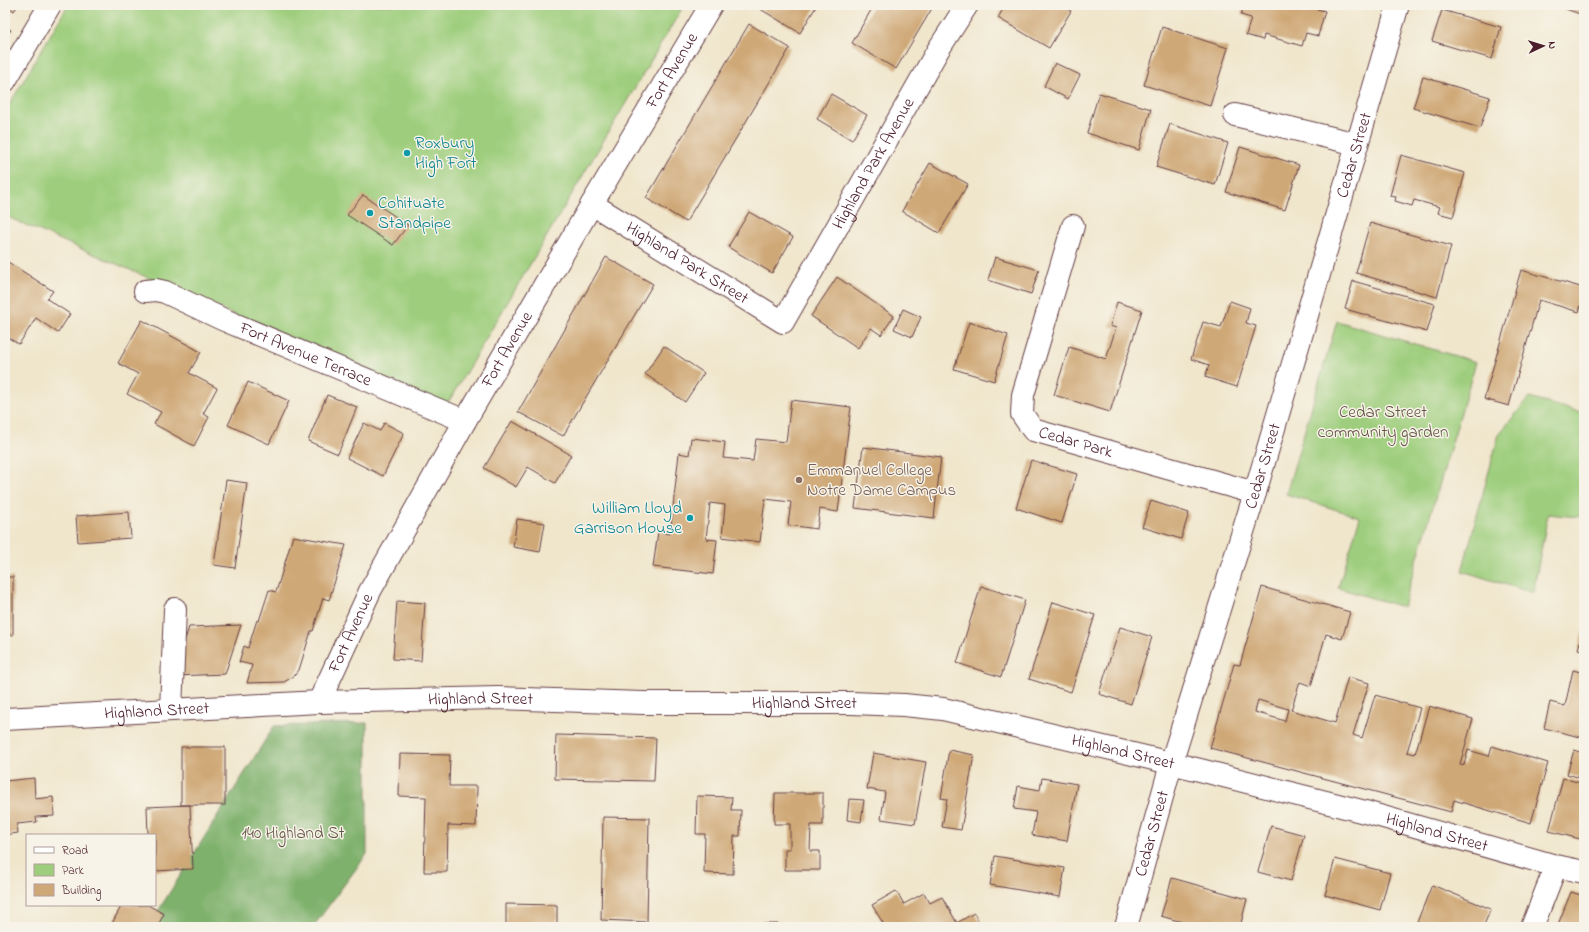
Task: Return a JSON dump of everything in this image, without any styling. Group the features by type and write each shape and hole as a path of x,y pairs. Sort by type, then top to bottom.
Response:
{"street":[{"path":"5,81 50,5"},
{"name":"Fort Avenue","path":"319,702 370,591 465,421 711,5"},
{"name":"Highland Park Avenue","path":"782,322 938,50 967,5"},
{"name":"Cedar Street","path":"1126,927 1171,764 1255,493 1398,5"},
{"path":"1236,114 1357,144"},
{"name":"Highland Park Street","path":"592,204 782,322"},
{"name":"Cedar Park","path":"1073,226 1023,395 1022,414 1033,430 1255,493"},
{"name":"Fort Avenue Terrace","path":"145,290 165,292 222,319 465,421"},
{"path":"171,710 175,609"},
{"name":"Highland Street","path":"5,719 319,702 498,698 643,703 851,703 904,705 943,709 1200,770 1369,813 1556,866 1584,872"},
{"path":"1532,927 1556,866"}],"green space":[{"path":"68,5 684,5 446,406 5,216 5,112"},
{"name":"Cedar Street community garden","path":"1337,321 1476,362 1403,607 1338,588 1360,517 1286,494"},
{"path":"1529,398 1584,413 1584,514 1578,517 1548,514 1533,593 1462,571 1499,434"},
{"name":"140 Highland St","path":"367,723 367,854 313,927 148,927 274,726"}],"building":[{"path":"6,5 18,5 14,11"},
{"path":"758,5 817,5 800,33 757,7"},
{"path":"874,5 934,5 896,69 852,43"},
{"path":"1005,5 1060,5 1071,11 1049,48 998,18"},
{"path":"1244,5 1314,5 1313,8 1325,11 1318,36 1306,33 1302,46 1264,35 1263,40 1246,35 1251,18 1241,15"},
{"path":"1554,5 1584,5 1583,15"},
{"path":"1442,10 1501,27 1492,59 1432,41"},
{"path":"749,24 790,48 686,222 646,198"},
{"path":"5,26 11,30 5,38"},
{"path":"1162,27 1228,48 1210,106 1144,85"},
{"path":"1055,63 1080,75 1068,99 1044,86"},
{"path":"1423,77 1490,97 1480,128 1413,108"},
{"path":"1099,93 1151,109 1139,150 1087,133"},
{"path":"831,94 867,115 852,140 817,119"},
{"path":"1170,124 1228,143 1215,185 1156,167"},
{"path":"1240,147 1299,165 1285,210 1226,192"},
{"path":"1401,155 1465,173 1453,217 1438,213 1440,207 1414,200 1412,206 1395,201 1396,197 1390,196"},
{"path":"930,163 968,184 939,233 902,211"},
{"path":"363,195 408,225 393,245 347,215"},
{"path":"749,212 793,237 772,273 728,247"},
{"path":"1370,223 1451,246 1437,297 1356,273"},
{"path":"606,257 653,284 563,436 518,412"},
{"path":"995,257 1039,270 1031,294 988,280"},
{"path":"5,260 53,291 47,299 70,314 58,333 36,318 19,344 5,336"},
{"path":"1521,270 1584,288 1584,295 1579,312 1539,300 1509,406 1484,399"},
{"path":"837,277 894,316 881,335 871,328 858,348 811,316"},
{"path":"1353,281 1435,304 1427,332 1345,309"},
{"path":"1230,301 1250,308 1246,323 1256,326 1237,387 1205,377 1209,365 1191,359 1203,322 1221,327"},
{"path":"1117,302 1142,310 1110,412 1054,395 1069,347 1106,359 1116,328 1110,326"},
{"path":"903,309 921,317 912,337 894,329"},
{"path":"142,320 201,352 189,373 217,388 203,414 209,417 194,446 154,424 161,412 127,394 138,374 118,363"},
{"path":"969,322 1008,335 994,381 954,369"},
{"path":"664,346 704,373 685,402 645,374"},
{"path":"248,382 289,401 269,444 228,425"},
{"path":"327,395 357,407 338,454 308,441"},
{"path":"791,400 851,407 838,512 820,509 817,529 788,525 791,502 765,499 760,542 722,537 725,505 710,503 706,539 717,540 713,574 653,567 658,532 670,534 679,453 689,455 691,438 725,442 723,458 753,461 756,439 786,442"},
{"path":"512,421 571,455 555,483 528,467 516,487 484,468"},
{"path":"364,423 380,431 384,423 404,433 383,476 347,458"},
{"path":"863,447 941,457 934,518 855,508"},
{"path":"1031,460 1077,474 1062,523 1016,508"},
{"path":"226,480 247,483 235,568 214,565"},
{"path":"1151,501 1189,513 1181,539 1142,527"},
{"path":"129,512 131,538 78,542 76,516"},
{"path":"517,519 545,523 540,552 513,547"},
{"path":"293,536 346,545 329,600 323,598 299,670 294,676 284,682 247,683 252,665 239,662 244,646 248,648 269,590 276,592"},
{"path":"5,577 13,577 13,635 5,635"},
{"path":"981,586 1025,600 1001,677 957,663"},
{"path":"1262,587 1350,612 1342,639 1326,634 1311,686 1300,682 1291,710 1335,723 1348,677 1369,683 1353,735 1362,738 1375,695 1420,708 1407,752 1415,754 1429,706 1473,719 1460,764 1464,765 1468,750 1489,756 1492,746 1548,763 1531,823 1454,800 1451,812 1210,748 1234,664 1240,665","holes":["1258,700 1288,709 1285,721 1255,712"]},
{"path":"397,601 425,603 421,661 393,659"},
{"path":"1053,602 1095,615 1071,692 1029,679"},
{"path":"241,625 225,674 174,676 189,627"},
{"path":"1120,627 1152,637 1131,704 1099,694"},
{"path":"1584,627 1584,651 1578,649"},
{"path":"1573,670 1584,673 1584,738 1544,728 1550,702 1565,706"},
{"path":"556,735 656,738 654,781 555,779"},
{"path":"181,747 225,747 225,805 181,805"},
{"path":"949,750 974,755 961,830 942,827 947,799 941,798"},
{"path":"1574,750 1584,753 1584,779 1567,774"},
{"path":"873,753 926,762 915,824 881,819 885,792 867,789"},
{"path":"400,754 450,755 449,786 477,786 476,826 448,825 447,872 424,872 426,797 399,796"},
{"path":"34,778 35,799 53,797 54,816 36,817 37,822 17,824 18,833 5,835 5,781"},
{"path":"1042,778 1077,784 1067,841 1032,835 1036,812 1014,809 1018,786 1040,790"},
{"path":"1563,778 1584,784 1584,840 1549,831"},
{"path":"775,793 823,793 823,825 811,825 810,851 820,851 820,870 785,870 785,849 790,849 790,824 774,824"},
{"path":"697,796 732,797 731,810 741,810 740,836 734,836 733,874 704,873 705,834 696,834"},
{"path":"849,799 864,800 861,822 847,820"},
{"path":"190,805 193,869 156,871 156,834 148,834 147,807"},
{"path":"603,817 649,818 647,922 601,920"},
{"path":"1271,826 1304,835 1291,881 1258,872"},
{"path":"995,856 1065,868 1060,897 990,885"},
{"path":"1335,859 1390,873 1380,910 1325,895"},
{"path":"1172,878 1247,899 1240,927 1199,927 1161,916"},
{"path":"1432,885 1491,909 1483,927 1415,927"},
{"path":"896,891 904,904 924,893 930,903 942,897 957,923 974,913 982,927 875,927 883,923 872,905"},
{"path":"1571,892 1584,896 1584,927 1557,927"},
{"path":"506,904 557,905 557,927 506,927"},
{"path":"121,906 150,906 164,914 157,927 110,927"},
{"path":"755,924 779,924 779,927 755,927"}],"place":[{"name":"Roxbury High Fort","path":"407,153"},
{"name":"Cohituate Standpipe","path":"370,213"},
{"name":"Emmanuel College Notre Dame Campus","path":"799,480"},
{"name":"William Lloyd Garrison House","path":"690,518"}]}
